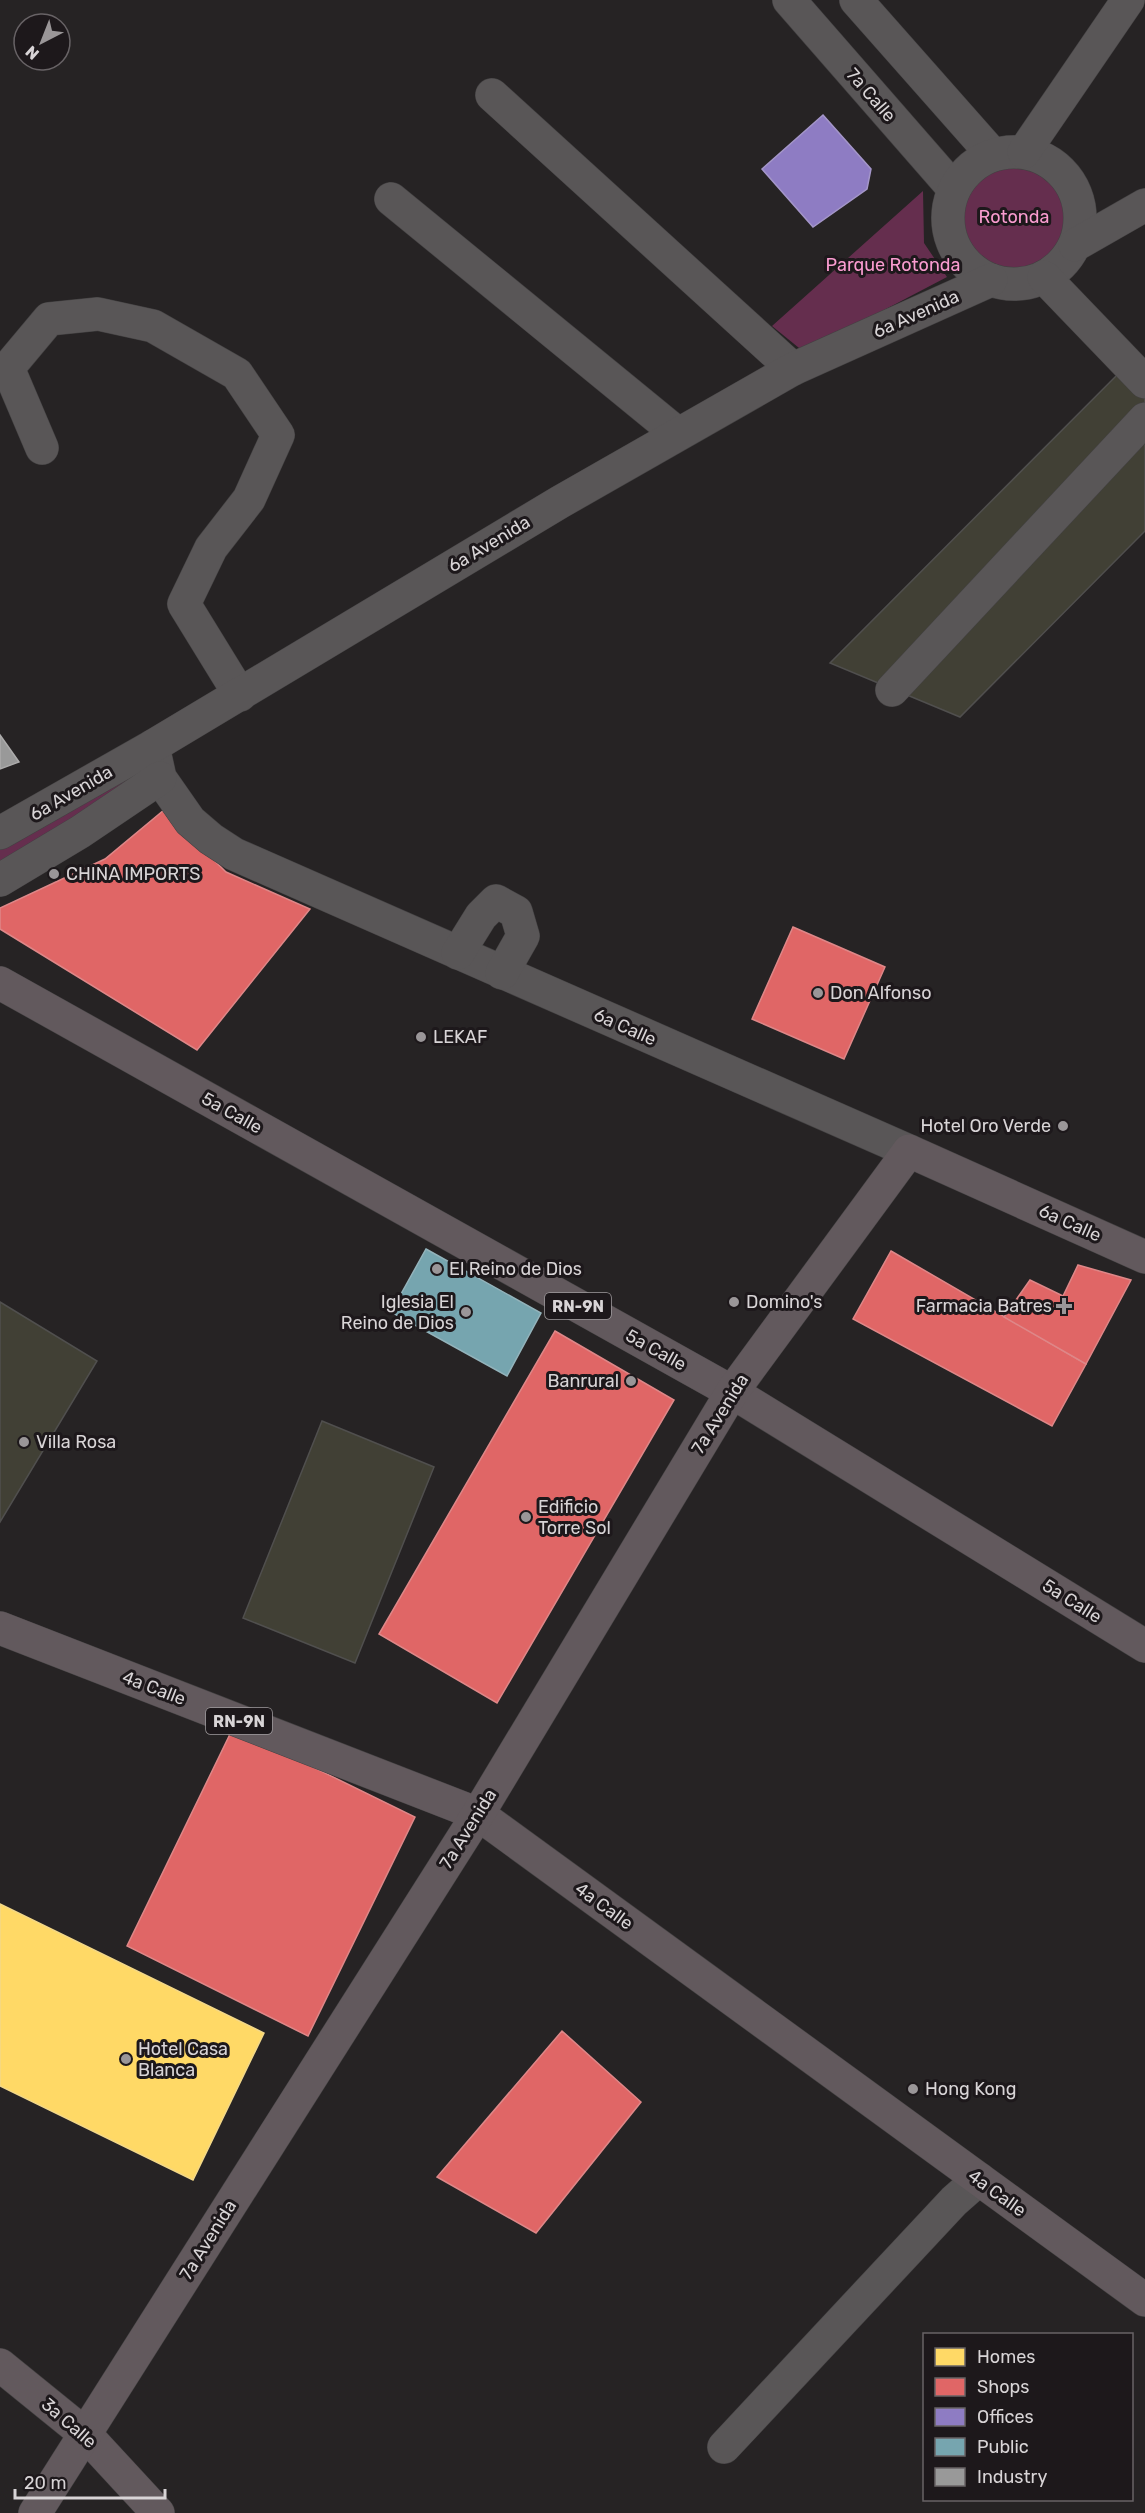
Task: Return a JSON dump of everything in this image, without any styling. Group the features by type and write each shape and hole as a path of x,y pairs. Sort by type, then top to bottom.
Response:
{"main road":[{"name":"5a Calle","path":"0,983 732,1392 1145,1646"},
{"name":"6a Calle","path":"909,1151 1145,1257"},
{"name":"7a Avenida","path":"35,2513 478,1814 732,1392 909,1151"},
{"name":"4a Calle","path":"0,1628 478,1814 1145,2300"},
{"name":"3a Calle","path":"0,2365 85,2434 158,2513"}],"street":[{"name":"7a Calle","path":"789,0 954,189"},
{"path":"856,0 1008,153"},
{"path":"1008,153 1128,0"},
{"path":"492,95 794,369"},
{"path":"1008,153 1036,155 1058,168 1072,186 1080,216 1075,245 1062,264 1044,277 1028,283 1014,284 991,280 966,264 952,244 948,213 954,189 966,171 981,160 1008,153"},
{"path":"392,199 678,434"},
{"path":"1075,245 1145,205"},
{"path":"1044,277 1145,382"},
{"name":"6a Avenida","path":"0,833 153,746 560,502 794,369 991,280"},
{"path":"42,448 8,368 49,319 98,314 153,326 237,374 278,435 249,499 211,548 184,604 240,694"},
{"path":"892,690 1145,419"},
{"name":"6a Calle","path":"153,746 160,778 190,821 211,839 234,854 909,1151"},
{"path":"0,880 80,832 160,778"},
{"path":"458,953 481,916 496,902 516,912 523,936 502,973"},
{"path":"724,2447 954,2201 979,2179"}],"green space":[{"name":"Rotonda","path":"1014,153 1039,158 1060,173 1075,194 1080,219 1075,244 1060,265 1039,280 1014,285 989,280 968,265 953,244 948,219 953,194 968,173 989,158"},
{"name":"Parque Rotonda","path":"923,191 924,243 947,277 804,352 772,326"},
{"path":"140,768 144,783 0,873 0,840"}],"building: Homes":[{"name":"Hotel Casa Blanca","path":"0,1904 264,2033 193,2180 0,2086"}],"building: Shops":[{"path":"164,810 226,872 310,909 197,1050 0,929 0,908 105,859"},
{"name":"Don Alfonso","path":"793,927 885,967 844,1059 752,1019"},
{"path":"891,1251 1086,1364 1052,1426 853,1319"},
{"name":"Farmacia Batres","path":"1078,1265 1131,1280 1086,1364 1004,1317 1030,1280 1063,1296"},
{"name":"Edificio Torre Sol","path":"555,1331 674,1400 497,1703 379,1634"},
{"path":"233,1728 415,1817 308,2036 127,1946"},
{"path":"562,2031 641,2102 536,2233 437,2177"}],"building: Offices":[{"path":"823,115 871,169 867,189 813,227 762,169"}],"building: Public":[{"name":"Iglesia El Reino de Dios","path":"426,1249 541,1313 507,1376 391,1312"}],"building: Industry":[{"path":"0,735 19,762 0,769"}],"building: Other":[{"path":"1124,368 1145,389 1145,531 960,717 830,663"},
{"name":"Villa Rosa","path":"0,1302 97,1361 0,1522"},
{"path":"322,1421 434,1467 355,1663 243,1618"}],"place":[{"name":"CHINA IMPORTS","path":"54,874"},
{"name":"Don Alfonso","path":"818,993"},
{"name":"LEKAF","path":"421,1037"},
{"name":"Hotel Oro Verde","path":"1063,1126"},
{"name":"El Reino de Dios","path":"437,1269"},
{"name":"Domino's","path":"734,1302"},
{"name":"Farmacia Batres","path":"1064,1306"},
{"name":"Iglesia El Reino de Dios","path":"466,1312"},
{"name":"Banrural","path":"631,1381"},
{"name":"Villa Rosa","path":"24,1442"},
{"name":"Edificio Torre Sol","path":"526,1517"},
{"name":"Hotel Casa Blanca","path":"126,2059"},
{"name":"Hong Kong","path":"913,2089"}]}
